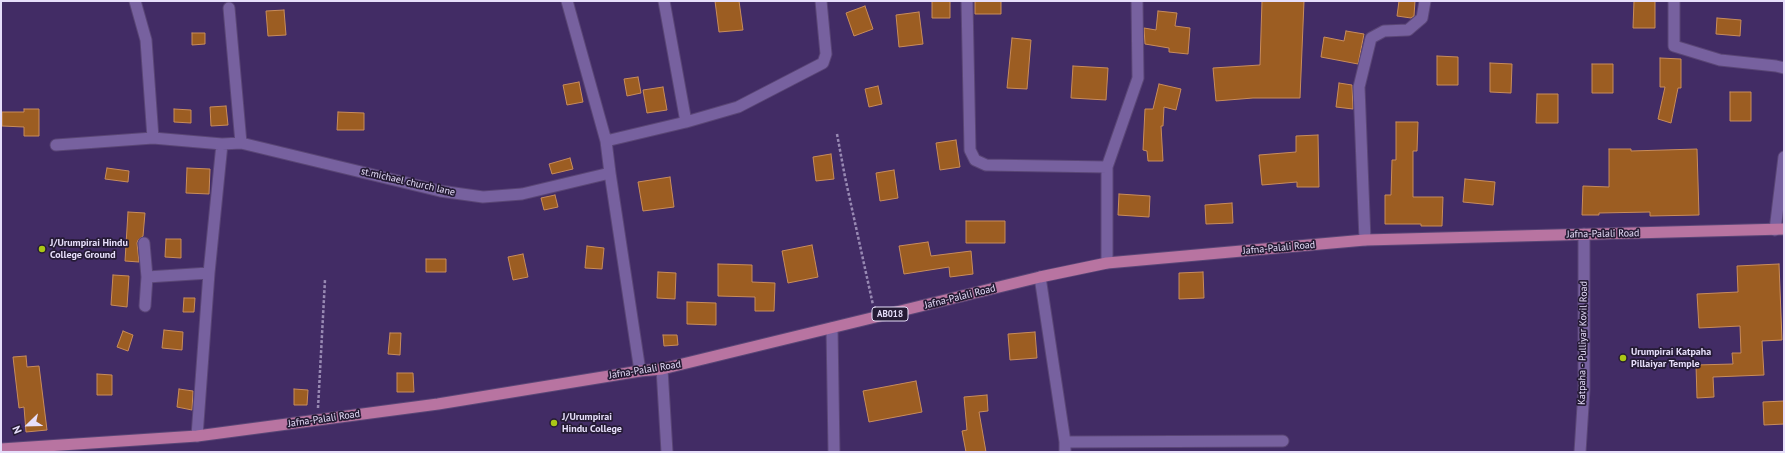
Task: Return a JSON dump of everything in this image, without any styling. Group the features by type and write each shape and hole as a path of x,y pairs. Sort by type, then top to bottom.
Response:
{"main road":[{"name":"Jafna-Palali Road","path":"1,449 197,436 438,404 640,371 662,369 1040,277 1107,263 1365,240 1779,229"}],"street":[{"path":"135,1 146,40 153,138"},
{"path":"567,1 606,141 640,371"},
{"path":"664,1 686,122"},
{"path":"606,141 686,122 738,107 823,62 826,54 821,1"},
{"path":"967,1 970,150 975,160 986,165 1107,167"},
{"path":"1107,263 1107,167 1138,78 1137,1"},
{"path":"1365,240 1359,87 1371,38 1384,30 1408,30 1422,18 1425,1"},
{"path":"1674,1 1674,46 1720,60 1784,68"},
{"path":"230,8 241,143"},
{"name":"st.michael church lane","path":"56,145 153,138 222,144 241,143 440,191 483,197 522,194 610,173"},
{"path":"197,436 209,273 222,144"},
{"path":"1779,229 1784,157"},
{"name":"Katpaha - Pulliyar Kovil Road","path":"1580,452 1584,390 1584,234"},
{"path":"144,243 147,277 145,306"},
{"path":"147,277 209,273"},
{"path":"1040,277 1065,447 1283,441"},
{"path":"832,328 834,452"},
{"path":"662,369 667,452"}],"path":[{"path":"837,134 875,318"},
{"path":"317,420 325,280"}],"building":[{"path":"715,1 739,1 743,30 719,32"},
{"path":"932,1 950,1 950,18 932,18"},
{"path":"975,1 1001,1 1001,14 975,14"},
{"path":"1262,1 1304,1 1300,98 1253,98 1216,101 1213,68 1260,65"},
{"path":"1399,1 1415,1 1414,16 1411,18 1397,16"},
{"path":"1634,1 1655,1 1655,28 1633,28"},
{"path":"865,6 873,29 854,36 846,13"},
{"path":"284,10 286,35 268,36 266,11"},
{"path":"1158,11 1177,13 1175,26 1190,28 1188,54 1169,52 1169,48 1145,44 1144,28 1156,30"},
{"path":"919,12 923,44 899,47 896,15"},
{"path":"1717,18 1741,20 1740,36 1716,34"},
{"path":"1346,31 1364,34 1358,64 1321,57 1324,37 1344,41"},
{"path":"192,33 205,33 205,44 192,45"},
{"path":"1012,38 1031,40 1027,89 1007,88"},
{"path":"1437,56 1458,57 1458,85 1437,85"},
{"path":"1660,58 1681,59 1681,88 1678,88 1671,123 1658,119 1665,87 1660,87"},
{"path":"1490,63 1512,64 1511,93 1490,92"},
{"path":"1592,64 1613,64 1613,93 1592,93"},
{"path":"1073,66 1108,68 1106,100 1071,98"},
{"path":"638,77 641,93 627,96 624,79"},
{"path":"579,82 583,102 567,105 563,85"},
{"path":"1339,83 1352,85 1353,109 1336,107"},
{"path":"1159,84 1181,89 1176,110 1164,107 1163,126 1161,126 1163,161 1148,161 1147,151 1143,150 1145,109 1153,109"},
{"path":"878,86 882,104 869,107 865,89"},
{"path":"663,87 667,110 647,113 643,90"},
{"path":"1730,92 1751,92 1751,121 1730,121"},
{"path":"1537,94 1558,94 1558,123 1536,123"},
{"path":"226,106 228,125 211,126 210,107"},
{"path":"24,109 39,109 39,136 24,136 24,127 2,126 2,112 24,112"},
{"path":"174,109 191,110 191,123 174,122"},
{"path":"338,112 364,113 364,130 337,130"},
{"path":"1396,122 1418,122 1417,151 1413,151 1413,197 1443,197 1442,226 1421,226 1421,224 1385,224 1385,195 1391,195 1392,160 1396,160"},
{"path":"1318,135 1319,187 1297,187 1297,182 1262,185 1259,155 1296,152 1296,136"},
{"path":"956,140 960,167 940,170 936,143"},
{"path":"1609,149 1631,149 1631,151 1697,149 1699,215 1650,216 1650,212 1599,213 1599,215 1582,215 1583,186 1609,187"},
{"path":"831,154 834,179 816,181 813,157"},
{"path":"570,158 573,169 552,174 549,164"},
{"path":"107,168 129,171 128,182 105,179"},
{"path":"187,168 210,169 209,194 186,193"},
{"path":"894,170 898,198 880,201 876,173"},
{"path":"670,177 674,207 643,211 638,182"},
{"path":"1465,179 1495,182 1493,205 1463,202"},
{"path":"1119,194 1150,196 1149,217 1118,215"},
{"path":"555,195 558,207 544,210 541,198"},
{"path":"1232,203 1233,223 1206,224 1205,205"},
{"path":"128,212 145,213 143,236 137,243 139,262 125,261"},
{"path":"966,221 1005,221 1005,243 966,243"},
{"path":"166,239 181,239 181,258 165,257"},
{"path":"928,242 931,256 971,251 973,274 950,277 949,267 904,274 899,246"},
{"path":"812,245 818,277 788,283 782,251"},
{"path":"587,246 604,248 602,269 585,268"},
{"path":"523,254 528,277 513,280 508,257"},
{"path":"426,259 446,259 446,272 426,272"},
{"path":"718,264 752,265 752,282 775,283 774,311 755,311 755,297 718,296"},
{"path":"1779,264 1782,340 1762,341 1764,375 1713,377 1714,397 1697,398 1696,365 1733,364 1732,353 1741,353 1740,326 1699,328 1697,294 1738,292 1737,266"},
{"path":"658,272 676,273 675,299 657,298"},
{"path":"1203,272 1204,298 1179,299 1179,273"},
{"path":"113,275 129,276 127,307 111,305"},
{"path":"184,298 195,298 194,312 183,312"},
{"path":"687,302 716,303 716,325 687,324"},
{"path":"164,330 183,332 182,350 162,348"},
{"path":"123,331 133,335 128,351 117,347"},
{"path":"1035,332 1037,358 1010,360 1008,334"},
{"path":"390,333 401,333 400,355 388,354"},
{"path":"663,335 677,335 678,345 664,346"},
{"path":"26,356 27,367 39,366 47,430 26,432 24,407 19,408 13,357"},
{"path":"397,373 413,373 414,392 397,392"},
{"path":"97,374 112,375 112,395 97,395"},
{"path":"916,381 922,412 869,422 863,391"},
{"path":"179,389 193,391 192,410 177,407"},
{"path":"294,389 308,390 307,405 294,405"},
{"path":"987,395 988,411 979,412 986,452 966,452 962,431 967,430 964,397"},
{"path":"1784,401 1784,424 1764,425 1763,402"}],"place":[{"name":"J/Urumpirai Hindu College Ground","path":"42,249"},
{"name":"Urumpirai Katpaha Pillaiyar Temple","path":"1623,358"},
{"name":"J/Urumpirai Hindu College","path":"554,423"}]}
